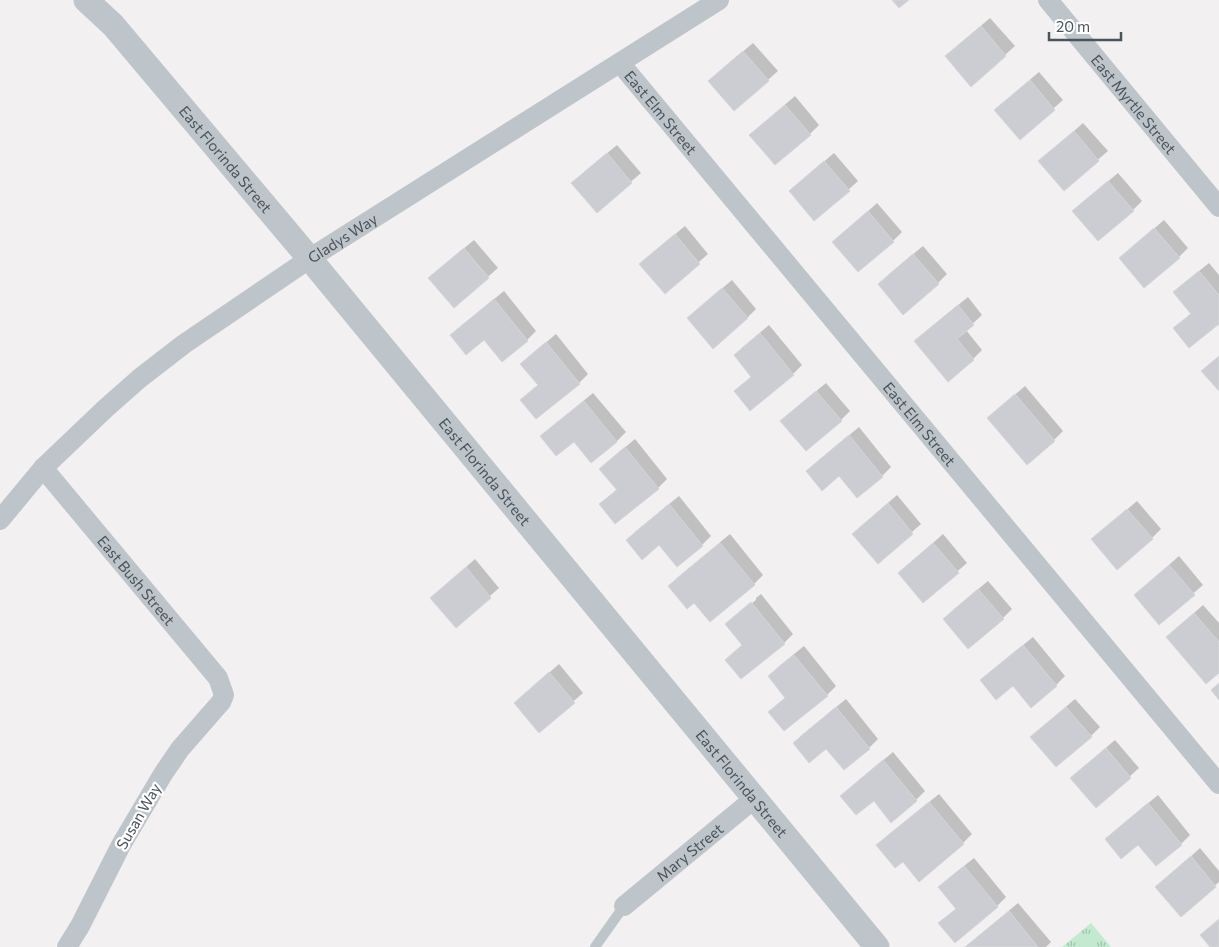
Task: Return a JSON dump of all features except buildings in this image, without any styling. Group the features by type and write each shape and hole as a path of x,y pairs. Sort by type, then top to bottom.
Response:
{"street":[{"name":"East Florinda Street","path":"86,0 113,25 310,259 877,947"},
{"name":"Gladys Way","path":"0,520 43,468 140,378 184,344 310,259 719,0"},
{"name":"East Myrtle Street","path":"1048,0 1219,206"},
{"name":"East Elm Street","path":"620,63 1219,784"},
{"name":"East Bush Street","path":"43,468 218,678 224,695"},
{"name":"Susan Way","path":"68,947 121,845 163,774 180,749 221,702 224,695"},
{"name":"Mary Street","path":"624,906 755,798"}],"lane":[{"path":"595,947 624,906"}],"green space":[{"path":"1091,923 1111,947 1062,947"}]}
